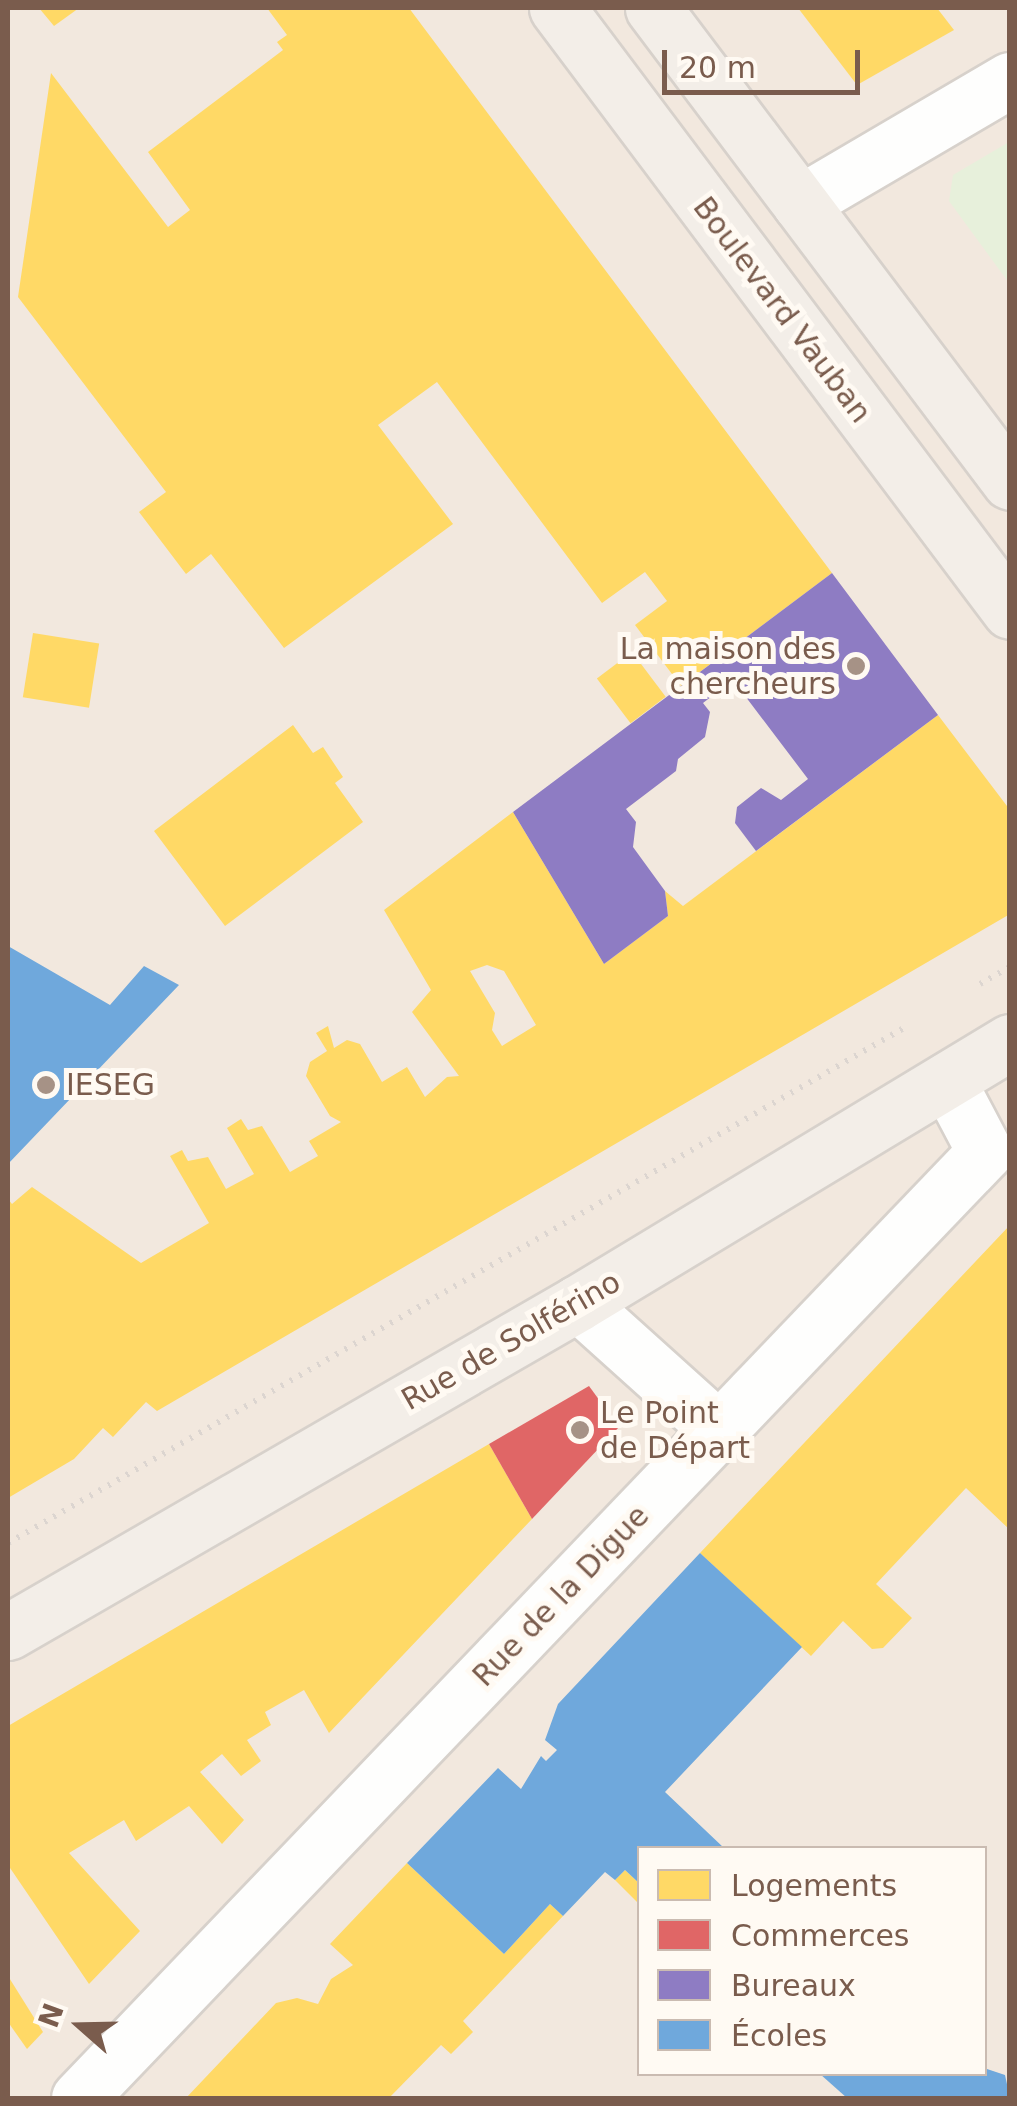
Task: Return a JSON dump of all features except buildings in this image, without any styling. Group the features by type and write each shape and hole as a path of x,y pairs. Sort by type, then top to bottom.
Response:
{"main road":[{"name":"Boulevard Vauban","path":"557,8 1010,611"},
{"path":"653,8 1010,482"},
{"name":"Rue de Solférino","path":"8,1632 578,1303 1010,1042"}],"street":[{"path":"800,203 1010,80"},
{"name":"Rue de la Digue","path":"79,2098 985,1152 947,1080"},
{"path":"578,1303 719,1430"}],"path":[{"path":"976,987 1010,967"},
{"path":"8,1543 908,1026"}],"shaded area":[{"path":"8,8 1009,8 1009,2098 8,2098"}],"green space":[{"path":"1009,142 1009,283 949,201 953,175"}],"place":[{"name":"La maison des chercheurs","path":"856,666"},
{"name":"IESEG","path":"46,1085"},
{"name":"Le Point de Départ","path":"580,1430"}]}
